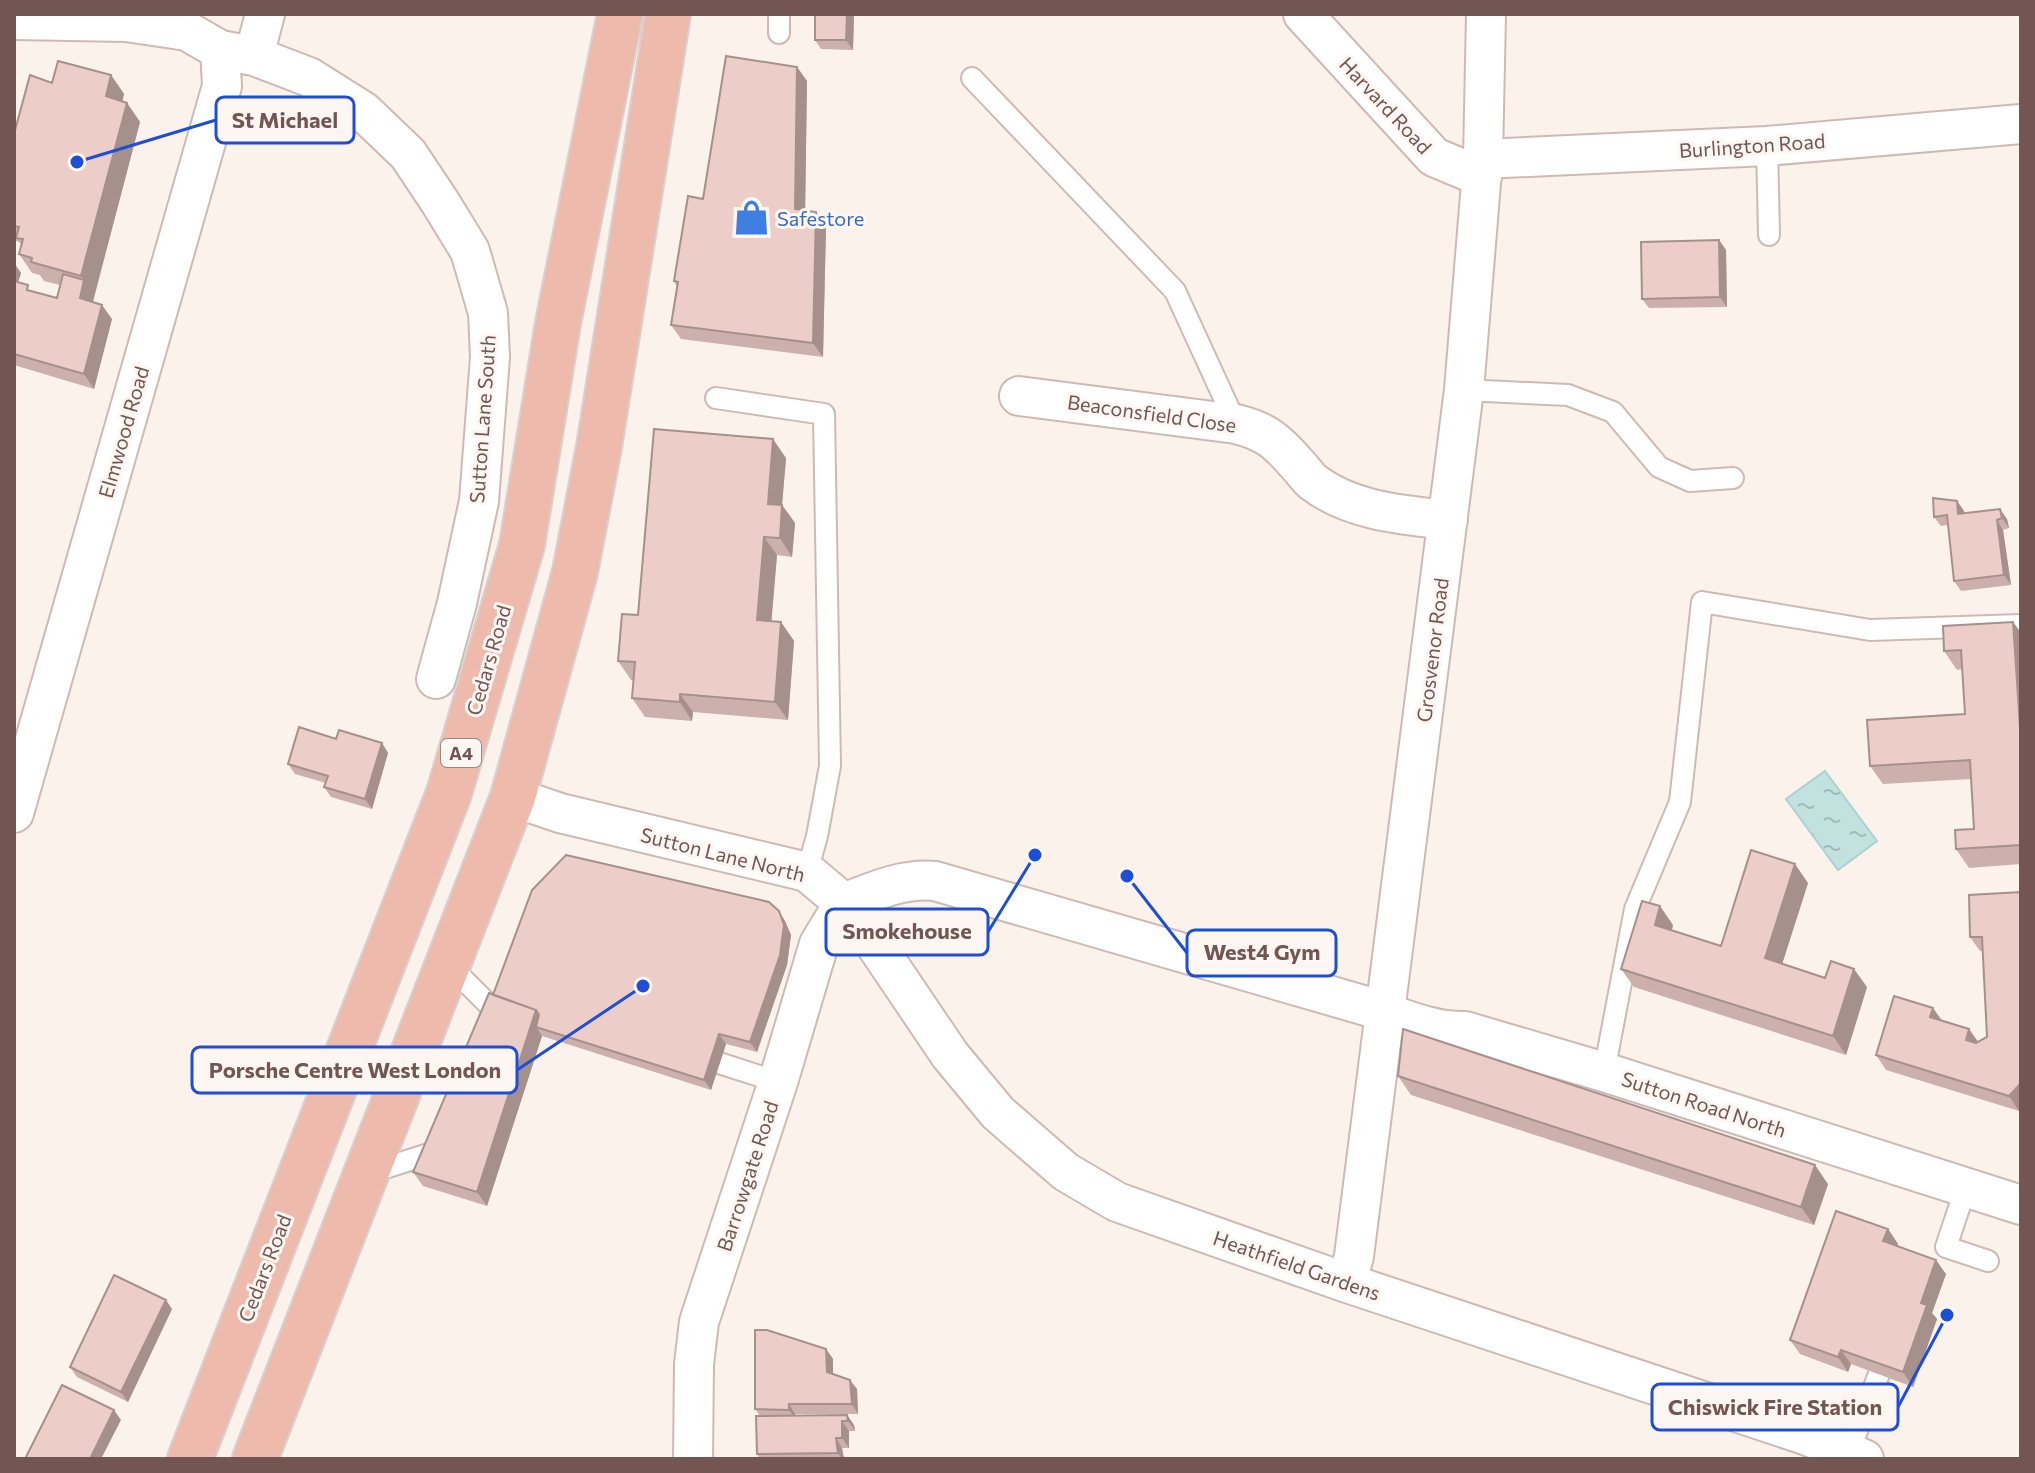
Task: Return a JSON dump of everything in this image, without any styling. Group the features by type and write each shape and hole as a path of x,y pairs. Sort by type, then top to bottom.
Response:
{"highway":[{"name":"Cedars Road","path":"190,1459 449,793 522,545 558,323 620,14"},
{"path":"255,1459 513,797 575,572 599,447 668,14"}],"street":[{"name":"Elmwood Road","path":"14,813 222,86 237,53 265,14"},
{"name":"Harvard Road","path":"1303,14 1434,157 1483,168"},
{"name":"Grosvenor Road","path":"1347,1283 1354,1256 1386,1012 1464,390 1483,168 1486,14"},
{"name":"Sutton Lane South","path":"14,20 141,24 187,31 237,53 309,77 363,111 408,154 470,251 488,313 490,357 479,501 457,603 436,679"},
{"name":"Burlington Road","path":"1483,168 2021,124"},
{"name":"Beaconsfield Close","path":"1019,396 1236,424 1261,430 1283,447 1312,481 1358,505 1403,515 1448,520"},
{"name":"Sutton Lane North","path":"513,797 560,813 807,872 844,903"},
{"path":"844,903 899,883 935,881 1386,1012"},
{"name":"Barrowgate Road","path":"693,1459 694,1364 699,1322 778,1082 819,944 844,903"},
{"name":"Heathfield Gardens","path":"844,903 950,1055 998,1113 1066,1172 1117,1202 1347,1283 1790,1430 1857,1456"},
{"name":"Sutton Road North","path":"1386,1012 1401,1019 1465,1031 1604,1072 2021,1205"}],"lane":[{"path":"972,78 1175,291 1236,424"},
{"path":"1767,146 1769,235"},
{"path":"1464,390 1568,395 1613,412 1659,467 1690,481 1733,478"},
{"path":"716,398 824,414 830,766 807,872"},
{"path":"1604,1072 1635,909 1680,802 1702,602 1870,630 2021,625"},
{"path":"448,964 497,1013"},
{"path":"719,1063 778,1082"},
{"path":"366,1174 438,1151"},
{"path":"1966,1187 1946,1247 1988,1261"},
{"path":"1857,1456 1879,1374"}],"water":[{"path":"1825,771 1877,841 1838,870 1786,799"}],"building":[{"path":"815,14 847,14 846,40 815,40"},
{"name":"Safestore","path":"726,56 797,67 795,209 816,212 813,343 671,325 678,282 674,281 688,196 703,199"},
{"path":"58,61 111,75 106,96 127,103 81,276 31,262 32,258 19,254 23,239 16,238 19,227 14,226 14,134 30,75 52,83"},
{"path":"1719,240 1720,297 1642,299 1641,242"},
{"path":"63,274 84,280 80,298 102,305 84,374 14,354 14,281 28,285 27,290 57,298"},
{"path":"654,429 773,439 768,504 782,505 780,538 764,537 757,620 781,622 775,702 680,694 680,702 632,698 635,662 618,661 622,614 638,615"},
{"path":"1933,498 1957,501 1958,514 2000,509 2002,518 1997,520 2004,575 1954,581 1947,515 1934,517"},
{"path":"2013,622 2021,742 2021,845 1956,849 1955,830 1974,829 1970,760 1870,766 1867,720 1965,714 1961,650 1944,651 1943,626"},
{"path":"299,727 336,739 339,730 382,743 365,799 324,787 328,776 288,764"},
{"path":"1751,850 1795,864 1765,958 1825,978 1831,961 1854,969 1833,1036 1621,969 1642,901 1660,906 1655,925 1721,946"},
{"path":"566,855 769,902 779,911 784,925 780,955 750,1042 719,1034 704,1080 536,1027 539,1015 536,1010 493,995 532,890"},
{"path":"2021,892 2021,1083 2009,1096 1876,1055 1894,996 1933,1008 1930,1017 1969,1029 1966,1040 1976,1043 1987,1037 1982,937 1970,937 1969,895"},
{"path":"489,993 536,1010 477,1192 413,1172"},
{"path":"1403,1029 1815,1165 1801,1207 1398,1076"},
{"path":"1836,1211 1888,1229 1883,1241 1936,1260 1921,1303 1927,1305 1903,1372 1841,1350 1838,1357 1790,1340"},
{"path":"114,1275 166,1300 121,1392 70,1367"},
{"path":"755,1330 767,1330 826,1349 827,1372 850,1380 852,1404 789,1404 789,1410 755,1409"},
{"path":"62,1385 114,1410 90,1459 25,1459"},
{"path":"847,1415 848,1421 842,1421 842,1438 836,1438 838,1453 757,1454 756,1416"}],"place":[{"name":"St Michael","path":"77,162"},
{"name":"Safestore","path":"751,218"},
{"name":"Smokehouse","path":"1035,855"},
{"name":"West4 Gym","path":"1127,876"},
{"name":"Porsche Centre West London","path":"643,986"},
{"name":"Chiswick Fire Station","path":"1947,1315"}]}
